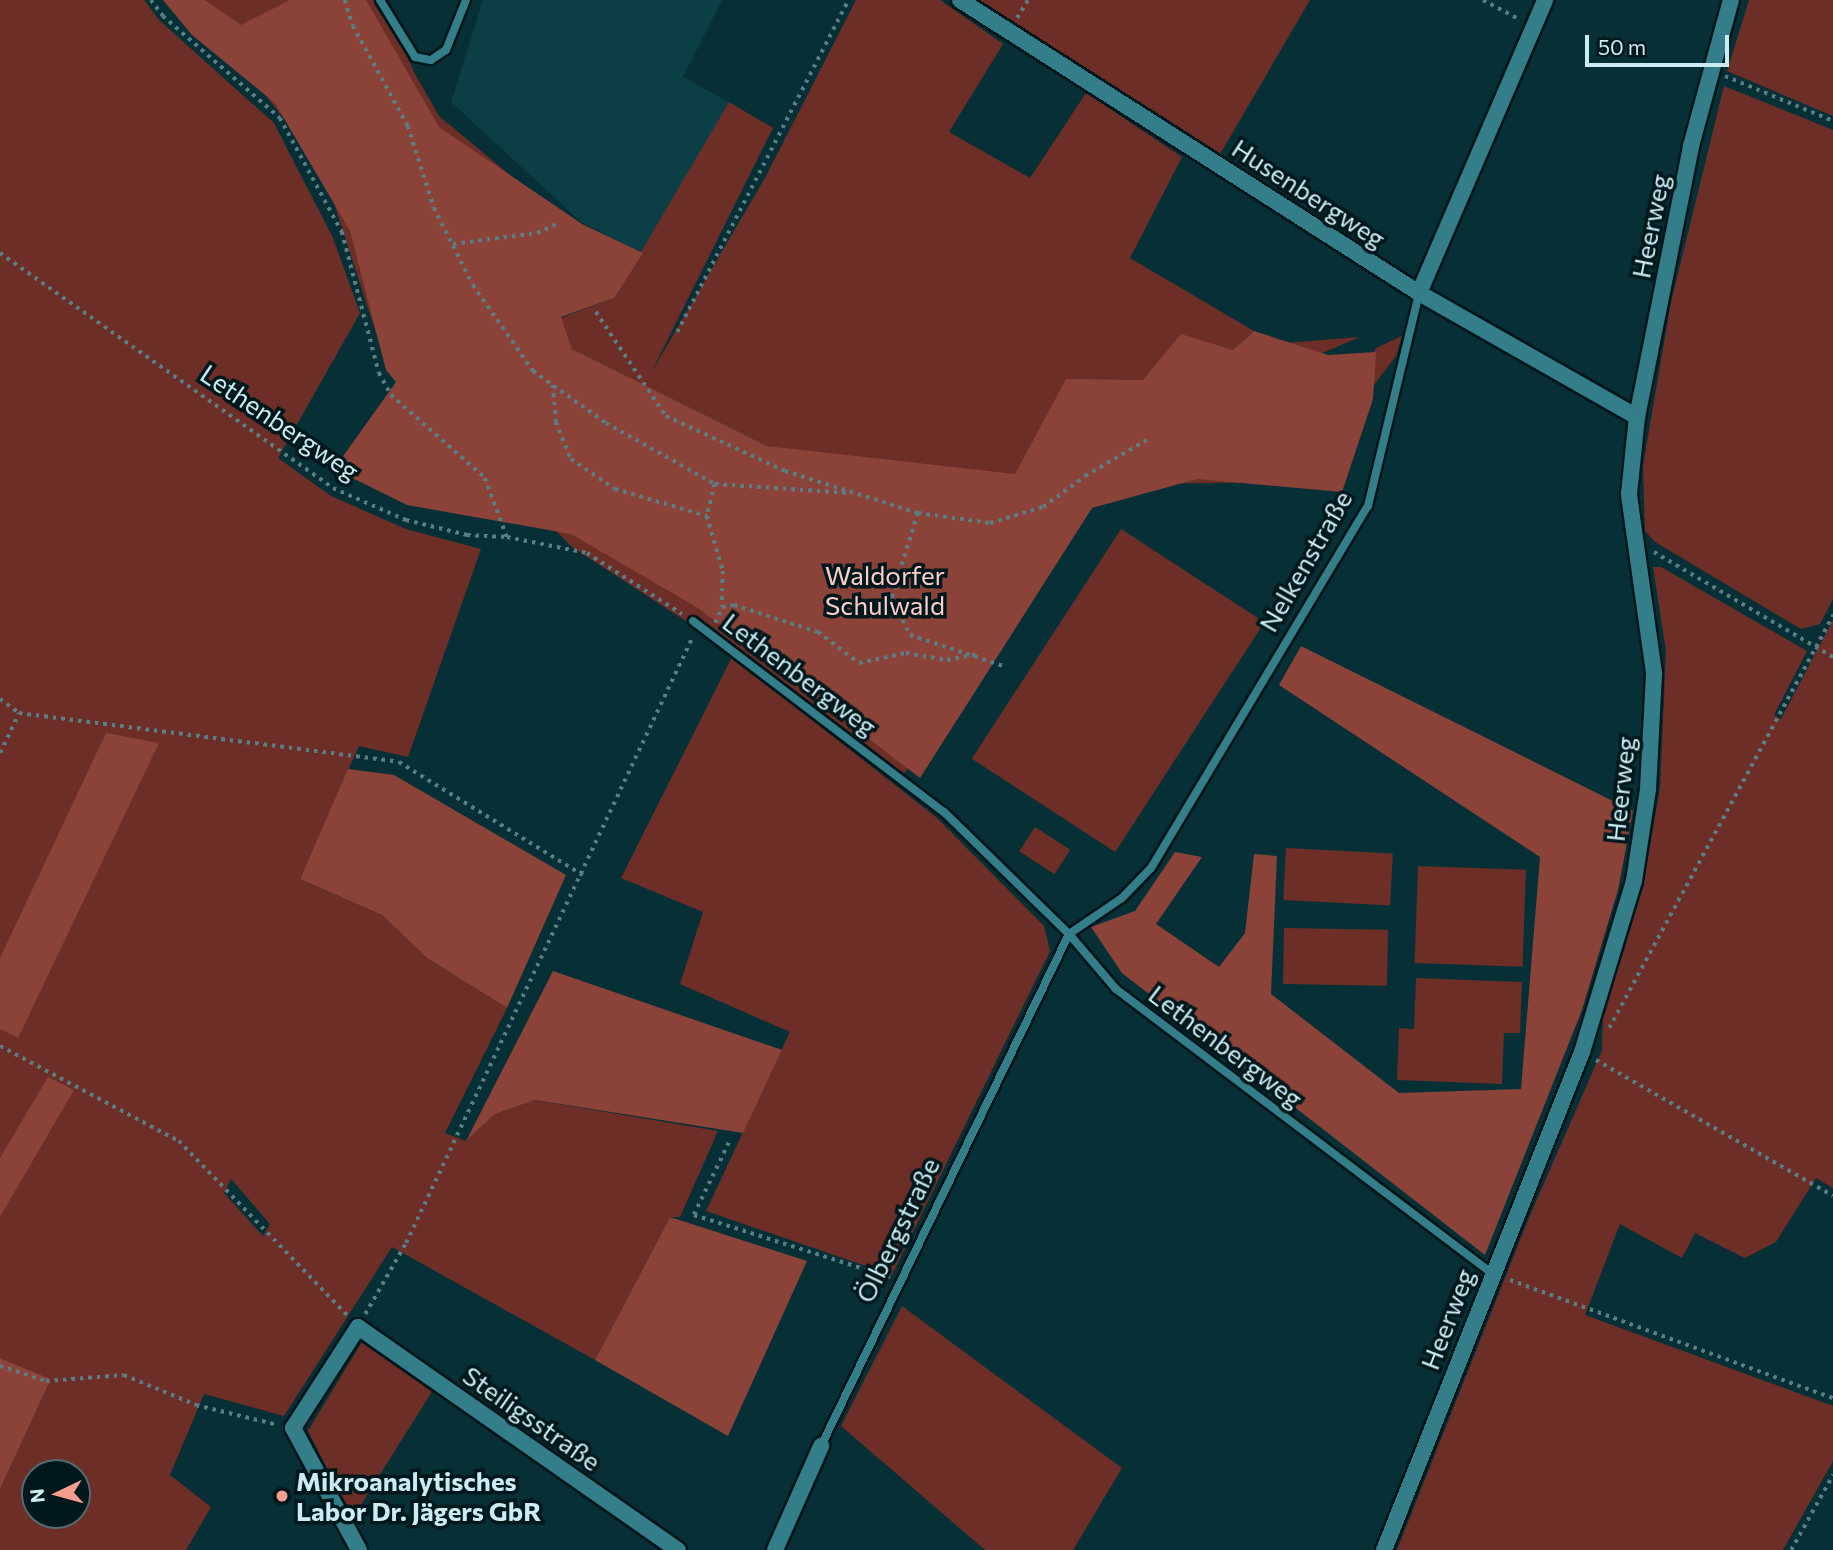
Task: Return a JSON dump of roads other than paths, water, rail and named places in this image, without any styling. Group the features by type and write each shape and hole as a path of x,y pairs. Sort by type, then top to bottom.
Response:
{"street":[{"name":"Husenbergweg","path":"960,0 1419,293 1637,417"},
{"name":"Nelkenstraße","path":"1419,293 1545,0"},
{"name":"Heerweg","path":"1384,1550 1491,1273 1582,1052 1634,881 1648,789 1654,673 1629,494 1637,417 1710,69 1731,0"},
{"name":"Steiligsstraße","path":"359,1550 293,1428 358,1327 678,1550"},
{"name":"Ölbergstraße","path":"775,1550 821,1446"}],"lane":[{"path":"380,0 415,57 431,60 446,50 466,0"},
{"name":"Nelkenstraße","path":"1069,934 1122,898 1151,868 1368,506 1419,293"},
{"name":"Lethenbergweg","path":"695,622 944,812 1069,934 1116,989 1491,1273"},
{"name":"Ölbergstraße","path":"821,1446 898,1280 1069,934"}],"place":[{"name":"Mikroanalytisches Labor Dr. Jägers GbR","path":"282,1496"}],"park label":[{"name":"Waldorfer Schulwald","path":"885,590"}]}
